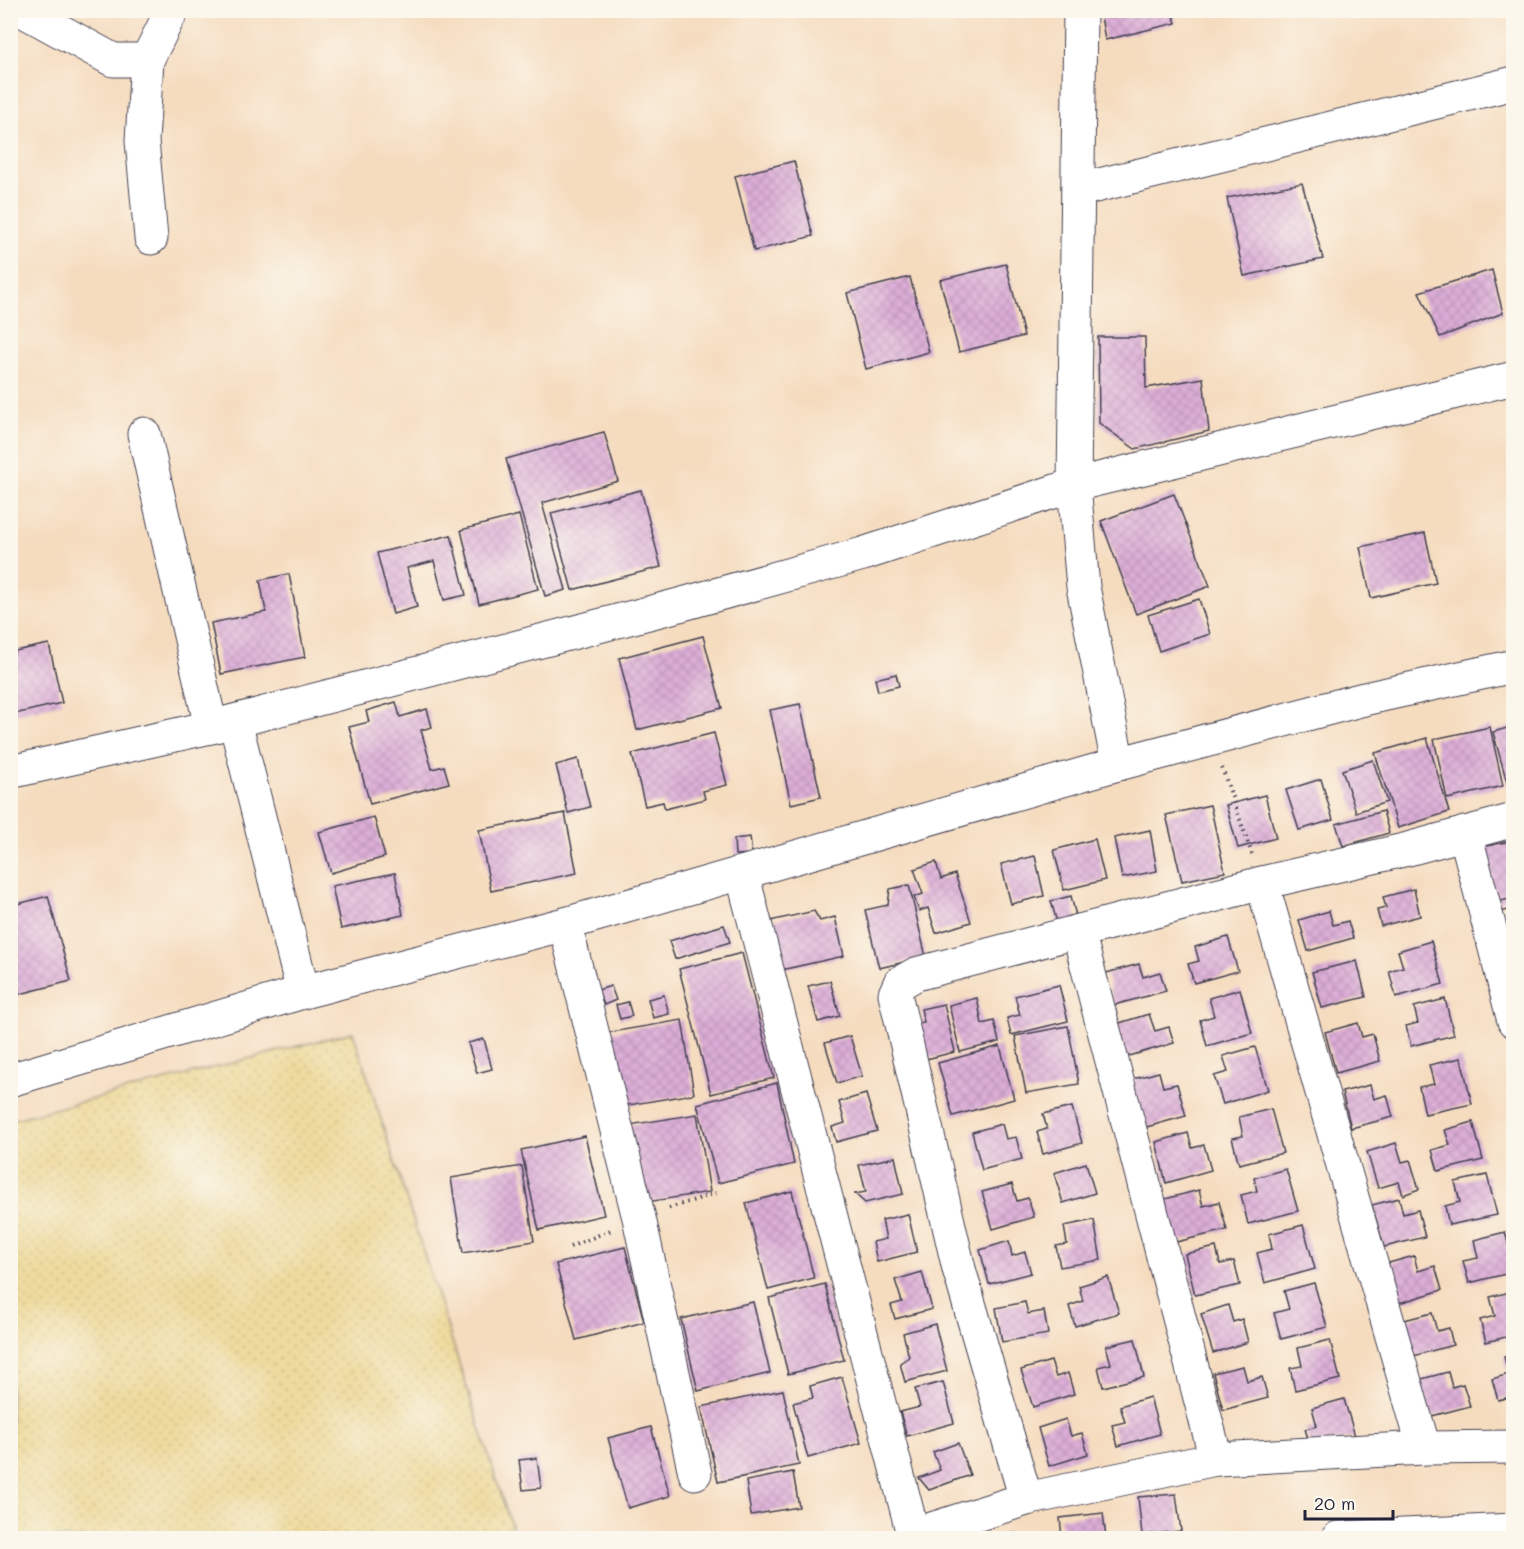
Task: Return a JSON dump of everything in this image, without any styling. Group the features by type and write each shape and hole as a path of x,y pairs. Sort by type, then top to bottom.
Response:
{"street":[{"path":"22,10 112,60 147,60"},
{"path":"151,238 142,141 147,60 172,10"},
{"path":"1080,10 1074,485 1083,587 1118,764"},
{"path":"1079,189 1514,83"},
{"path":"10,772 223,724 679,605 840,560 1074,485 1514,378"},
{"path":"144,434 223,724 303,992"},
{"path":"10,1080 303,992 565,924 1118,764 1364,699 1514,666"},
{"path":"1026,1499 959,1269 896,994 900,982 916,974 1078,931 1514,820"},
{"path":"1465,833 1514,1021"},
{"path":"742,873 913,1537 1026,1499 1216,1459 1424,1448 1514,1447"},
{"path":"1262,884 1424,1448"},
{"path":"565,924 639,1218 695,1473"},
{"path":"1078,931 1216,1459"},
{"path":"1338,1539 1514,1530"}],"path":[{"path":"1212,739 1262,884"}],"sand":[{"path":"353,1032 515,1538 11,1538 11,1120"}],"building":[{"path":"1100,10 1172,10 1176,23 1105,40"},
{"path":"794,161 813,236 754,251 735,176"},
{"path":"1302,183 1323,259 1244,276 1227,198"},
{"path":"1006,264 1024,336 959,352 940,280"},
{"path":"1492,270 1503,313 1440,337 1419,292"},
{"path":"910,277 929,352 866,369 847,293"},
{"path":"1098,337 1145,337 1146,388 1203,378 1209,431 1135,449 1099,423"},
{"path":"604,432 618,481 542,503 566,590 545,596 506,459"},
{"path":"641,490 661,567 572,590 551,513"},
{"path":"1174,494 1210,586 1136,614 1101,521"},
{"path":"519,515 538,589 479,604 461,530"},
{"path":"1425,533 1436,583 1371,598 1360,547"},
{"path":"451,535 466,595 444,600 434,561 407,568 417,607 393,614 377,553"},
{"path":"289,574 305,657 221,674 211,623 266,612 260,580"},
{"path":"1199,599 1210,634 1159,651 1148,615"},
{"path":"703,636 722,708 637,730 619,658"},
{"path":"49,644 62,703 10,715 10,652"},
{"path":"896,674 899,686 878,691 875,679"},
{"path":"396,702 400,717 427,709 432,727 421,730 432,769 444,766 449,783 370,804 349,727 369,722 366,711"},
{"path":"800,704 821,797 791,804 770,710"},
{"path":"1514,726 1514,784 1508,786 1493,732"},
{"path":"1490,727 1503,786 1447,799 1434,739"},
{"path":"714,733 727,785 703,791 705,799 665,809 663,802 645,806 632,754"},
{"path":"1427,738 1449,812 1398,828 1375,753"},
{"path":"578,759 590,807 568,813 556,765"},
{"path":"1373,760 1387,802 1356,812 1342,770"},
{"path":"1321,779 1333,820 1299,830 1286,790"},
{"path":"1265,795 1276,838 1238,848 1226,805"},
{"path":"1210,805 1225,872 1182,881 1166,815"},
{"path":"1383,811 1389,833 1343,846 1336,824"},
{"path":"565,813 577,873 491,891 479,830"},
{"path":"374,817 385,857 331,873 319,832"},
{"path":"1150,830 1157,871 1122,878 1114,838"},
{"path":"750,837 752,854 735,855 734,839"},
{"path":"1095,839 1105,880 1064,890 1054,850"},
{"path":"1514,840 1514,898 1492,903 1479,848"},
{"path":"1035,856 1044,896 1011,904 1001,864"},
{"path":"936,862 941,879 955,874 971,922 936,933 928,908 919,911 914,897 923,894 914,869"},
{"path":"395,873 403,915 341,929 332,886"},
{"path":"909,885 926,957 879,968 865,910 888,905 890,889"},
{"path":"1414,889 1420,916 1381,926 1377,910 1386,908 1383,897"},
{"path":"48,896 71,981 16,995 10,974 10,906"},
{"path":"1071,896 1077,920 1058,926 1051,901"},
{"path":"1514,909 1514,958 1499,912"},
{"path":"814,911 820,921 835,917 844,956 781,970 770,921"},
{"path":"1329,911 1333,925 1348,921 1353,938 1308,951 1299,920"},
{"path":"724,925 730,942 675,959 669,941"},
{"path":"1228,937 1238,971 1194,983 1188,964 1199,961 1195,947"},
{"path":"1431,941 1443,984 1396,997 1389,971 1403,967 1398,951"},
{"path":"742,953 774,1078 711,1094 679,969"},
{"path":"1357,961 1366,997 1322,1008 1312,972"},
{"path":"1139,964 1143,977 1160,972 1166,991 1114,1005 1106,973"},
{"path":"830,981 840,1016 818,1022 808,986"},
{"path":"1059,985 1068,1021 1011,1035 1007,1018 1020,1015 1015,996"},
{"path":"611,986 616,1000 604,1005 598,990"},
{"path":"1240,989 1252,1033 1207,1046 1200,1020 1214,1016 1209,998"},
{"path":"664,995 669,1014 653,1018 648,999"},
{"path":"977,998 982,1024 994,1021 999,1042 960,1052 949,1005"},
{"path":"1445,999 1454,1035 1411,1046 1406,1026 1418,1023 1414,1007"},
{"path":"628,1002 632,1016 620,1019 616,1005"},
{"path":"944,1004 955,1052 922,1060 914,1024 924,1022 921,1009"},
{"path":"1149,1014 1155,1031 1169,1027 1174,1043 1126,1057 1116,1024"},
{"path":"682,1020 694,1094 617,1107 605,1033"},
{"path":"1358,1023 1362,1037 1373,1034 1380,1061 1336,1073 1325,1032"},
{"path":"1068,1026 1079,1084 1026,1093 1015,1036"},
{"path":"850,1036 862,1076 837,1083 825,1043"},
{"path":"484,1039 492,1069 477,1073 468,1043"},
{"path":"1000,1046 1014,1099 953,1116 938,1063"},
{"path":"1255,1047 1268,1090 1223,1104 1214,1076 1228,1072 1223,1056"},
{"path":"1461,1058 1472,1104 1425,1114 1419,1087 1434,1084 1429,1065"},
{"path":"1159,1072 1163,1087 1177,1084 1186,1116 1143,1128 1129,1080"},
{"path":"777,1083 794,1164 718,1183 697,1104"},
{"path":"1370,1085 1374,1099 1387,1095 1393,1117 1351,1128 1342,1092"},
{"path":"866,1094 877,1131 836,1142 832,1127 845,1123 839,1102"},
{"path":"1072,1107 1082,1143 1043,1154 1037,1132 1047,1129 1043,1114"},
{"path":"1271,1109 1283,1153 1239,1164 1232,1138 1243,1136 1239,1117"},
{"path":"697,1114 710,1192 641,1203 629,1125"},
{"path":"1473,1122 1483,1160 1438,1171 1432,1150 1450,1145 1445,1130"},
{"path":"1002,1124 1006,1139 1016,1137 1022,1159 982,1170 972,1132"},
{"path":"1188,1133 1192,1148 1204,1145 1211,1170 1166,1183 1156,1142"},
{"path":"585,1136 604,1215 539,1230 521,1150"},
{"path":"1396,1143 1402,1162 1410,1160 1419,1189 1403,1195 1399,1182 1378,1188 1367,1152"},
{"path":"895,1157 903,1194 865,1203 855,1194 866,1192 859,1165"},
{"path":"1086,1163 1095,1193 1063,1203 1054,1173"},
{"path":"522,1166 534,1241 463,1253 451,1178"},
{"path":"1286,1169 1298,1211 1248,1224 1241,1195 1257,1191 1254,1178"},
{"path":"1487,1175 1497,1215 1449,1225 1445,1206 1460,1202 1455,1182"},
{"path":"1012,1184 1017,1201 1028,1198 1034,1217 993,1229 982,1192"},
{"path":"1199,1190 1203,1206 1219,1202 1227,1230 1176,1242 1165,1199"},
{"path":"792,1191 814,1278 768,1290 746,1203"},
{"path":"1399,1198 1403,1214 1418,1210 1425,1237 1384,1247 1372,1205"},
{"path":"908,1214 917,1252 877,1262 873,1242 886,1239 882,1220"},
{"path":"1094,1220 1101,1260 1060,1267 1056,1246 1067,1244 1064,1226"},
{"path":"1303,1225 1315,1269 1265,1283 1257,1253 1272,1249 1269,1234"},
{"path":"1505,1232 1514,1272 1469,1283 1463,1261 1478,1258 1474,1240"},
{"path":"1009,1241 1012,1256 1025,1252 1031,1273 989,1284 980,1250"},
{"path":"625,1247 644,1322 576,1340 556,1264"},
{"path":"1216,1247 1220,1264 1234,1261 1240,1285 1195,1295 1185,1254"},
{"path":"1414,1256 1418,1271 1435,1266 1442,1290 1396,1304 1385,1264"},
{"path":"922,1272 932,1309 895,1319 891,1305 902,1302 895,1280"},
{"path":"1108,1277 1119,1313 1075,1326 1069,1306 1083,1301 1079,1286"},
{"path":"1314,1283 1327,1327 1281,1339 1274,1313 1289,1309 1284,1291"},
{"path":"825,1284 844,1360 788,1374 769,1298"},
{"path":"1514,1291 1514,1335 1486,1342 1480,1320 1495,1316 1490,1297"},
{"path":"753,1302 770,1373 698,1391 681,1319"},
{"path":"1025,1302 1028,1314 1044,1311 1048,1334 1002,1342 996,1308"},
{"path":"1228,1305 1233,1322 1242,1319 1248,1342 1213,1353 1201,1314"},
{"path":"1432,1313 1437,1331 1449,1328 1453,1345 1413,1356 1404,1320"},
{"path":"935,1324 947,1371 905,1382 900,1363 909,1357 903,1333"},
{"path":"1135,1339 1144,1377 1103,1387 1098,1367 1111,1364 1106,1346"},
{"path":"1330,1340 1340,1379 1295,1390 1290,1368 1302,1366 1298,1348"},
{"path":"1514,1354 1514,1396 1498,1400 1492,1379 1509,1374 1504,1357"},
{"path":"1051,1361 1056,1377 1068,1373 1074,1394 1033,1407 1021,1370"},
{"path":"1243,1366 1247,1381 1262,1377 1268,1398 1223,1410 1213,1373"},
{"path":"1448,1372 1452,1387 1463,1384 1470,1406 1428,1417 1418,1380"},
{"path":"842,1377 861,1443 808,1458 793,1403 813,1398 810,1386"},
{"path":"943,1382 954,1423 907,1436 900,1412 920,1407 915,1389"},
{"path":"783,1390 799,1465 718,1482 701,1407"},
{"path":"1150,1397 1160,1434 1118,1446 1112,1425 1125,1422 1120,1406"},
{"path":"1344,1399 1355,1436 1311,1448 1305,1429 1317,1426 1312,1408"},
{"path":"1066,1419 1071,1436 1082,1433 1088,1454 1049,1466 1038,1428"},
{"path":"651,1427 670,1496 628,1508 608,1438"},
{"path":"958,1443 970,1475 929,1490 919,1478 940,1470 933,1452"},
{"path":"537,1458 541,1488 523,1490 519,1460"},
{"path":"793,1472 799,1507 751,1515 746,1481"},
{"path":"1176,1494 1181,1531 1142,1535 1138,1497"},
{"path":"1103,1513 1106,1538 1062,1538 1060,1518"},
{"path":"1016,1533 1017,1538 982,1538 982,1537"}]}
